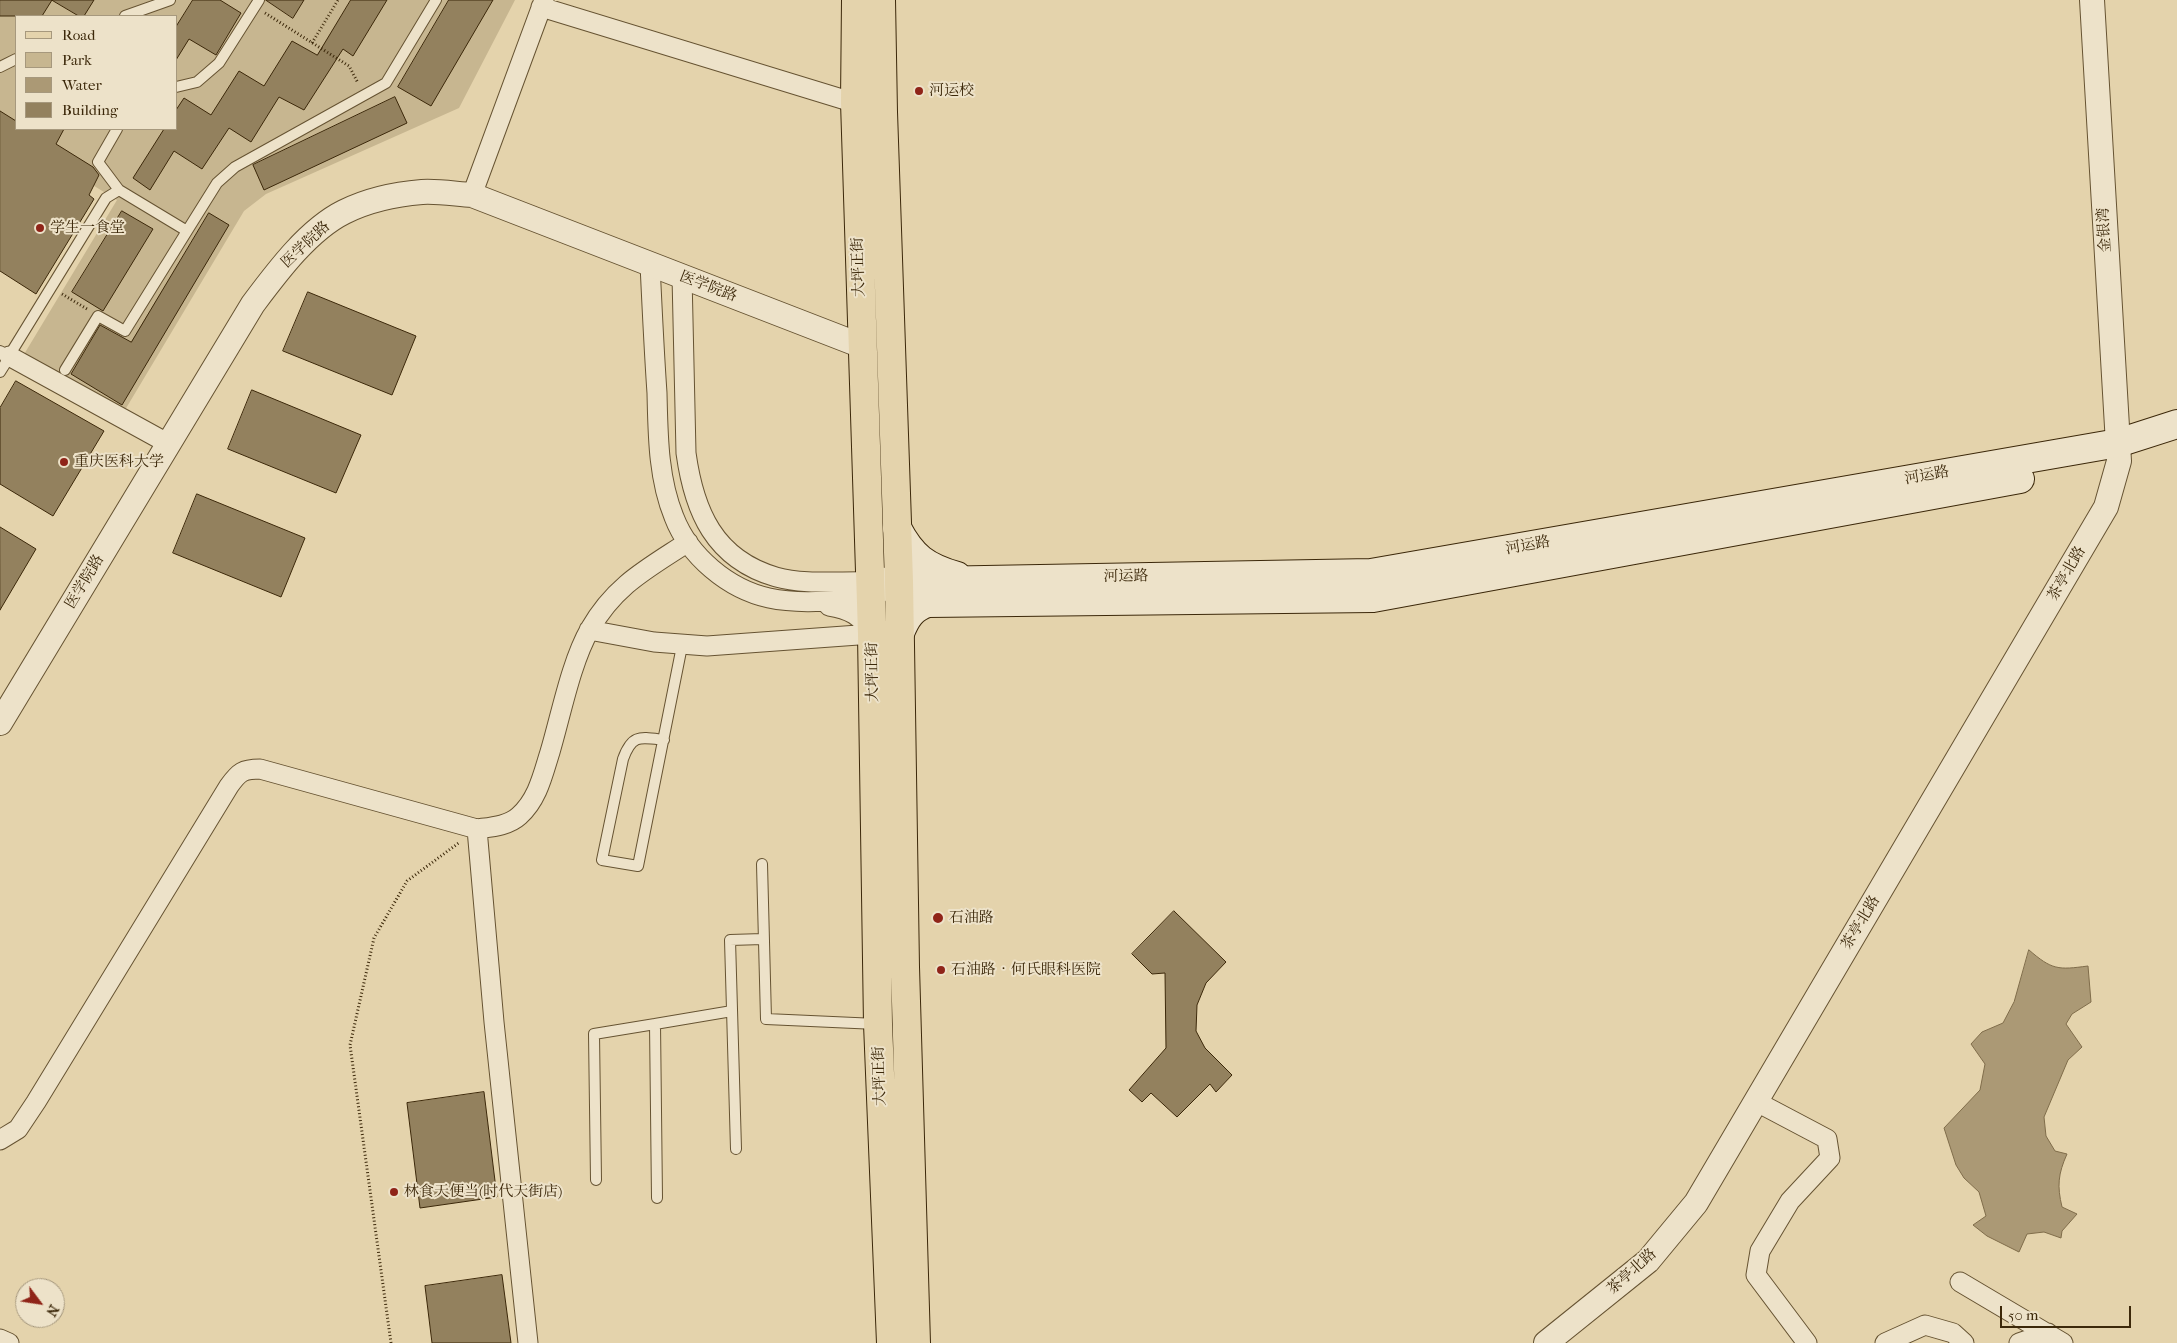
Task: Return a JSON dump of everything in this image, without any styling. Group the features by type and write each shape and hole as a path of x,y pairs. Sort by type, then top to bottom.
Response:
{"main road":[{"name":"大坪正街","path":"856,0 855,102 871,591 878,1024 891,1343"},
{"name":"大坪正街","path":"881,0 899,581 905,966 916,1343"},
{"name":"河运路","path":"900,633 911,612 918,606 928,603 1373,598 2119,452 2177,424"},
{"name":"河运路","path":"871,591 899,581 1371,573 2177,443"},
{"path":"897,528 905,544 924,562 937,570 973,580"}],"street":[{"name":"金银湾","path":"2092,0 2119,452"},
{"path":"472,195 542,4 883,112"},
{"name":"医学院路","path":"0,723 253,304 279,270 311,236 344,212 382,198 424,192 472,195 862,346"},
{"path":"650,264 660,455 674,517 688,542 701,559 721,576 744,589 768,598 844,608 860,617 872,634"},
{"path":"682,276 686,453 692,489 706,524 720,544 736,557 754,568 776,577 871,591"},
{"path":"3,360 169,444"},
{"name":"茶亭北路","path":"1546,1343 1648,1261 1696,1204 1755,1100 2106,507 2119,452"},
{"path":"0,1140 18,1129 36,1102 237,775 247,769 260,769 476,829 498,826 518,817 532,802 540,782 575,666 589,630 608,603 628,582 688,542"},
{"path":"791,601 871,591"},
{"path":"589,630 682,646 707,646 872,634"},
{"path":"476,829 494,1022 528,1343"},
{"path":"1755,1100 1827,1139 1830,1158 1790,1201 1760,1251 1756,1275 1808,1343"},
{"path":"1960,1282 2055,1338"},
{"path":"1885,1343 1925,1325 1953,1333 1964,1343"},
{"path":"2019,1343 2055,1338"},
{"path":"0,1339 10,1343"}],"lane":[{"path":"128,15 170,0"},
{"path":"65,370 98,316 125,332 217,183 235,168 386,83 436,0"},
{"path":"178,87 197,82 219,64 257,4"},
{"path":"0,67 15,60"},
{"path":"116,130 98,162 119,190 188,231"},
{"path":"3,360 106,198 119,190"},
{"path":"664,740 643,737 634,740 627,747 602,860 638,866 664,740 682,646"},
{"path":"762,864 766,1019 878,1024"},
{"path":"736,1149 730,940 763,939"},
{"path":"596,1180 594,1034 732,1011"},
{"path":"655,1024 657,1198"}],"path":[{"path":"312,43 338,0"},
{"path":"257,4 312,43 349,66 364,95"},
{"path":"70,299 98,316"},
{"path":"391,1343 350,1045 374,938 407,882 476,829"}],"green space":[{"path":"0,0 515,0 459,108 266,194 244,211 122,415 23,356 117,200 0,128"}],"water":[{"path":"2029,950 2044,962 2056,967 2088,966 2091,1002 2072,1014 2066,1024 2082,1047 2068,1060 2044,1117 2046,1136 2055,1151 2067,1154 2059,1180 2062,1207 2077,1214 2062,1231 2061,1238 2044,1232 2027,1234 2019,1252 1987,1236 1973,1225 1986,1216 1979,1192 1964,1178 1956,1165 1944,1128 1980,1090 1985,1064 1971,1044 1982,1032 2003,1023 2014,1002"}],"building":[{"path":"0,0 52,0 43,15 0,16"},
{"path":"52,0 94,0 85,15 77,15"},
{"path":"193,0 220,0 241,13 216,55 189,39 178,57 178,24"},
{"path":"266,0 304,0 293,18"},
{"path":"351,0 387,0 353,56 343,49 304,110 279,97 251,142 229,128 202,169 174,151 150,190 133,178 163,130 178,130 178,107 184,98 211,115 239,71 264,86 292,41 317,55"},
{"path":"449,0 493,0 431,106 398,87"},
{"path":"395,97 407,123 264,190 253,165"},
{"path":"0,111 15,120 15,130 63,130 56,144 93,167 99,175 89,195 94,199 36,294 0,271"},
{"path":"122,211 153,229 103,311 72,292"},
{"path":"209,213 229,225 122,405 71,374 100,325 131,342"},
{"path":"308,292 416,336 392,395 283,351"},
{"path":"16,381 104,431 53,516 0,484 0,408"},
{"path":"252,390 361,435 336,493 228,449"},
{"path":"197,494 305,538 281,597 173,553"},
{"path":"0,527 36,549 0,610"},
{"path":"1174,911 1226,962 1206,983 1197,1005 1196,1031 1205,1048 1232,1075 1216,1092 1210,1084 1177,1117 1151,1093 1142,1102 1129,1090 1166,1048 1165,973 1152,974 1132,954"},
{"path":"484,1092 497,1197 420,1208 407,1103"},
{"path":"502,1275 511,1343 432,1343 425,1286"}],"place":[{"name":"河运校","path":"919,91"},
{"name":"学生一食堂","path":"40,228"},
{"name":"重庆医科大学","path":"64,462"},
{"name":"石油路","path":"938,918"},
{"name":"石油路‧何氏眼科医院","path":"941,970"},
{"name":"林食天便当(时代天街店)","path":"394,1192"}]}
